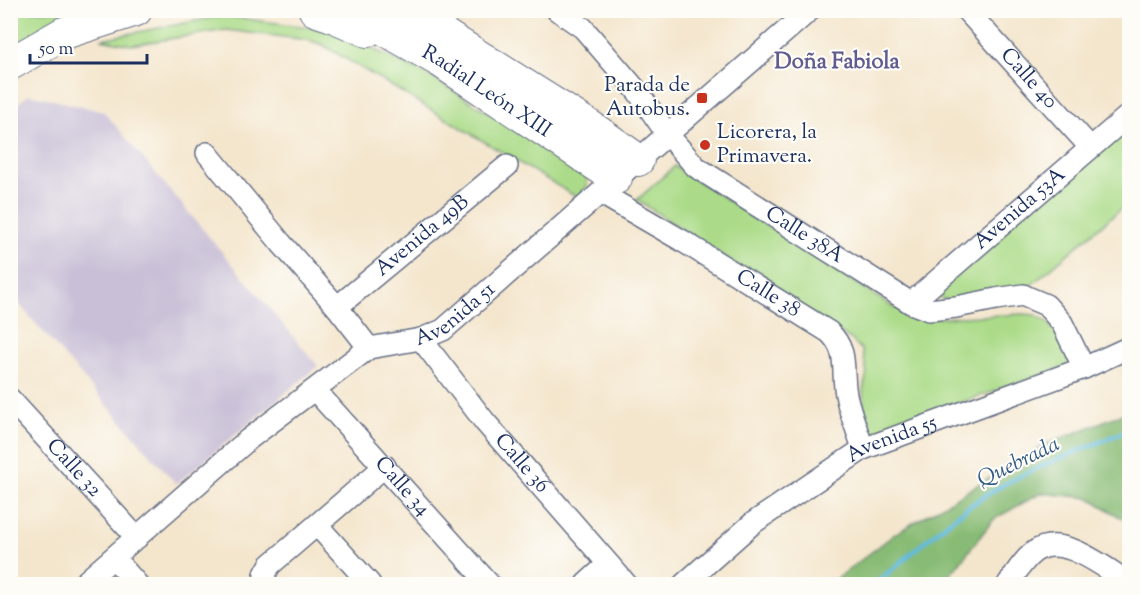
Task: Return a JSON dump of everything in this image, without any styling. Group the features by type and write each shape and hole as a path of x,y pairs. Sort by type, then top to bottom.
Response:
{"highway":[{"path":"10,64 64,33 136,10"},
{"path":"315,10 440,61"},
{"name":"Radial León XIII","path":"351,10 440,61 618,177"},
{"name":"Radial León XIII","path":"405,10 591,127 618,177"},
{"path":"437,10 591,127"}],"street":[{"name":"Calle 38A","path":"557,10 583,28 638,92 667,134 696,167 911,303 928,310 1023,295 1046,305 1062,323 1084,368"},
{"name":"Avenida 51","path":"83,585 249,439 369,348 421,339 443,330 810,10"},
{"name":"Calle 40","path":"966,10 1090,147"},
{"name":"Avenida 53A","path":"911,303 1130,114"},
{"path":"207,153 369,348"},
{"name":"Avenida 49B","path":"337,307 507,166"},
{"name":"Calle 38","path":"618,177 754,285 838,340 843,350 846,397 863,449"},
{"name":"Calle 36","path":"421,339 485,422 626,585"},
{"name":"Avenida 55","path":"684,585 753,523 863,449 1084,368 1130,347"},
{"name":"Calle 34","path":"315,390 489,585"},
{"name":"Calle 32","path":"10,399 137,538"},
{"path":"264,582 270,565 385,466"},
{"path":"317,525 370,585"},
{"path":"1008,585 1028,557 1047,545 1075,550 1130,583"},
{"path":"114,558 137,585"},
{"path":"586,585 608,564"}],"shaded area":[{"path":"29,94 104,112 318,366 176,484 11,295 11,110"}],"green space":[{"path":"11,11 106,11 11,56"},
{"path":"222,16 333,30 428,75 578,168 587,177 587,186 578,198 323,45 308,40 226,30 131,45 101,39"},
{"path":"1129,121 1129,202 1030,286 950,301 928,294"},
{"path":"675,166 893,307 921,317 1036,315 1048,322 1057,334 1071,365 872,433 864,407 863,390 867,373 862,350 852,340 637,200"},
{"path":"1129,411 1129,523 1090,498 1041,493 994,519 943,584 830,584 896,533 1045,445"}],"waterway":[{"name":"Quebrada","path":"874,584 944,526 988,494 1040,467 1130,429"}],"place":[{"name":"Parada de Autobus.","path":"702,98"},
{"name":"Licorera, la Primavera.","path":"705,145"}],"district":[{"name":"Doña Fabiola","path":"837,63"}]}
